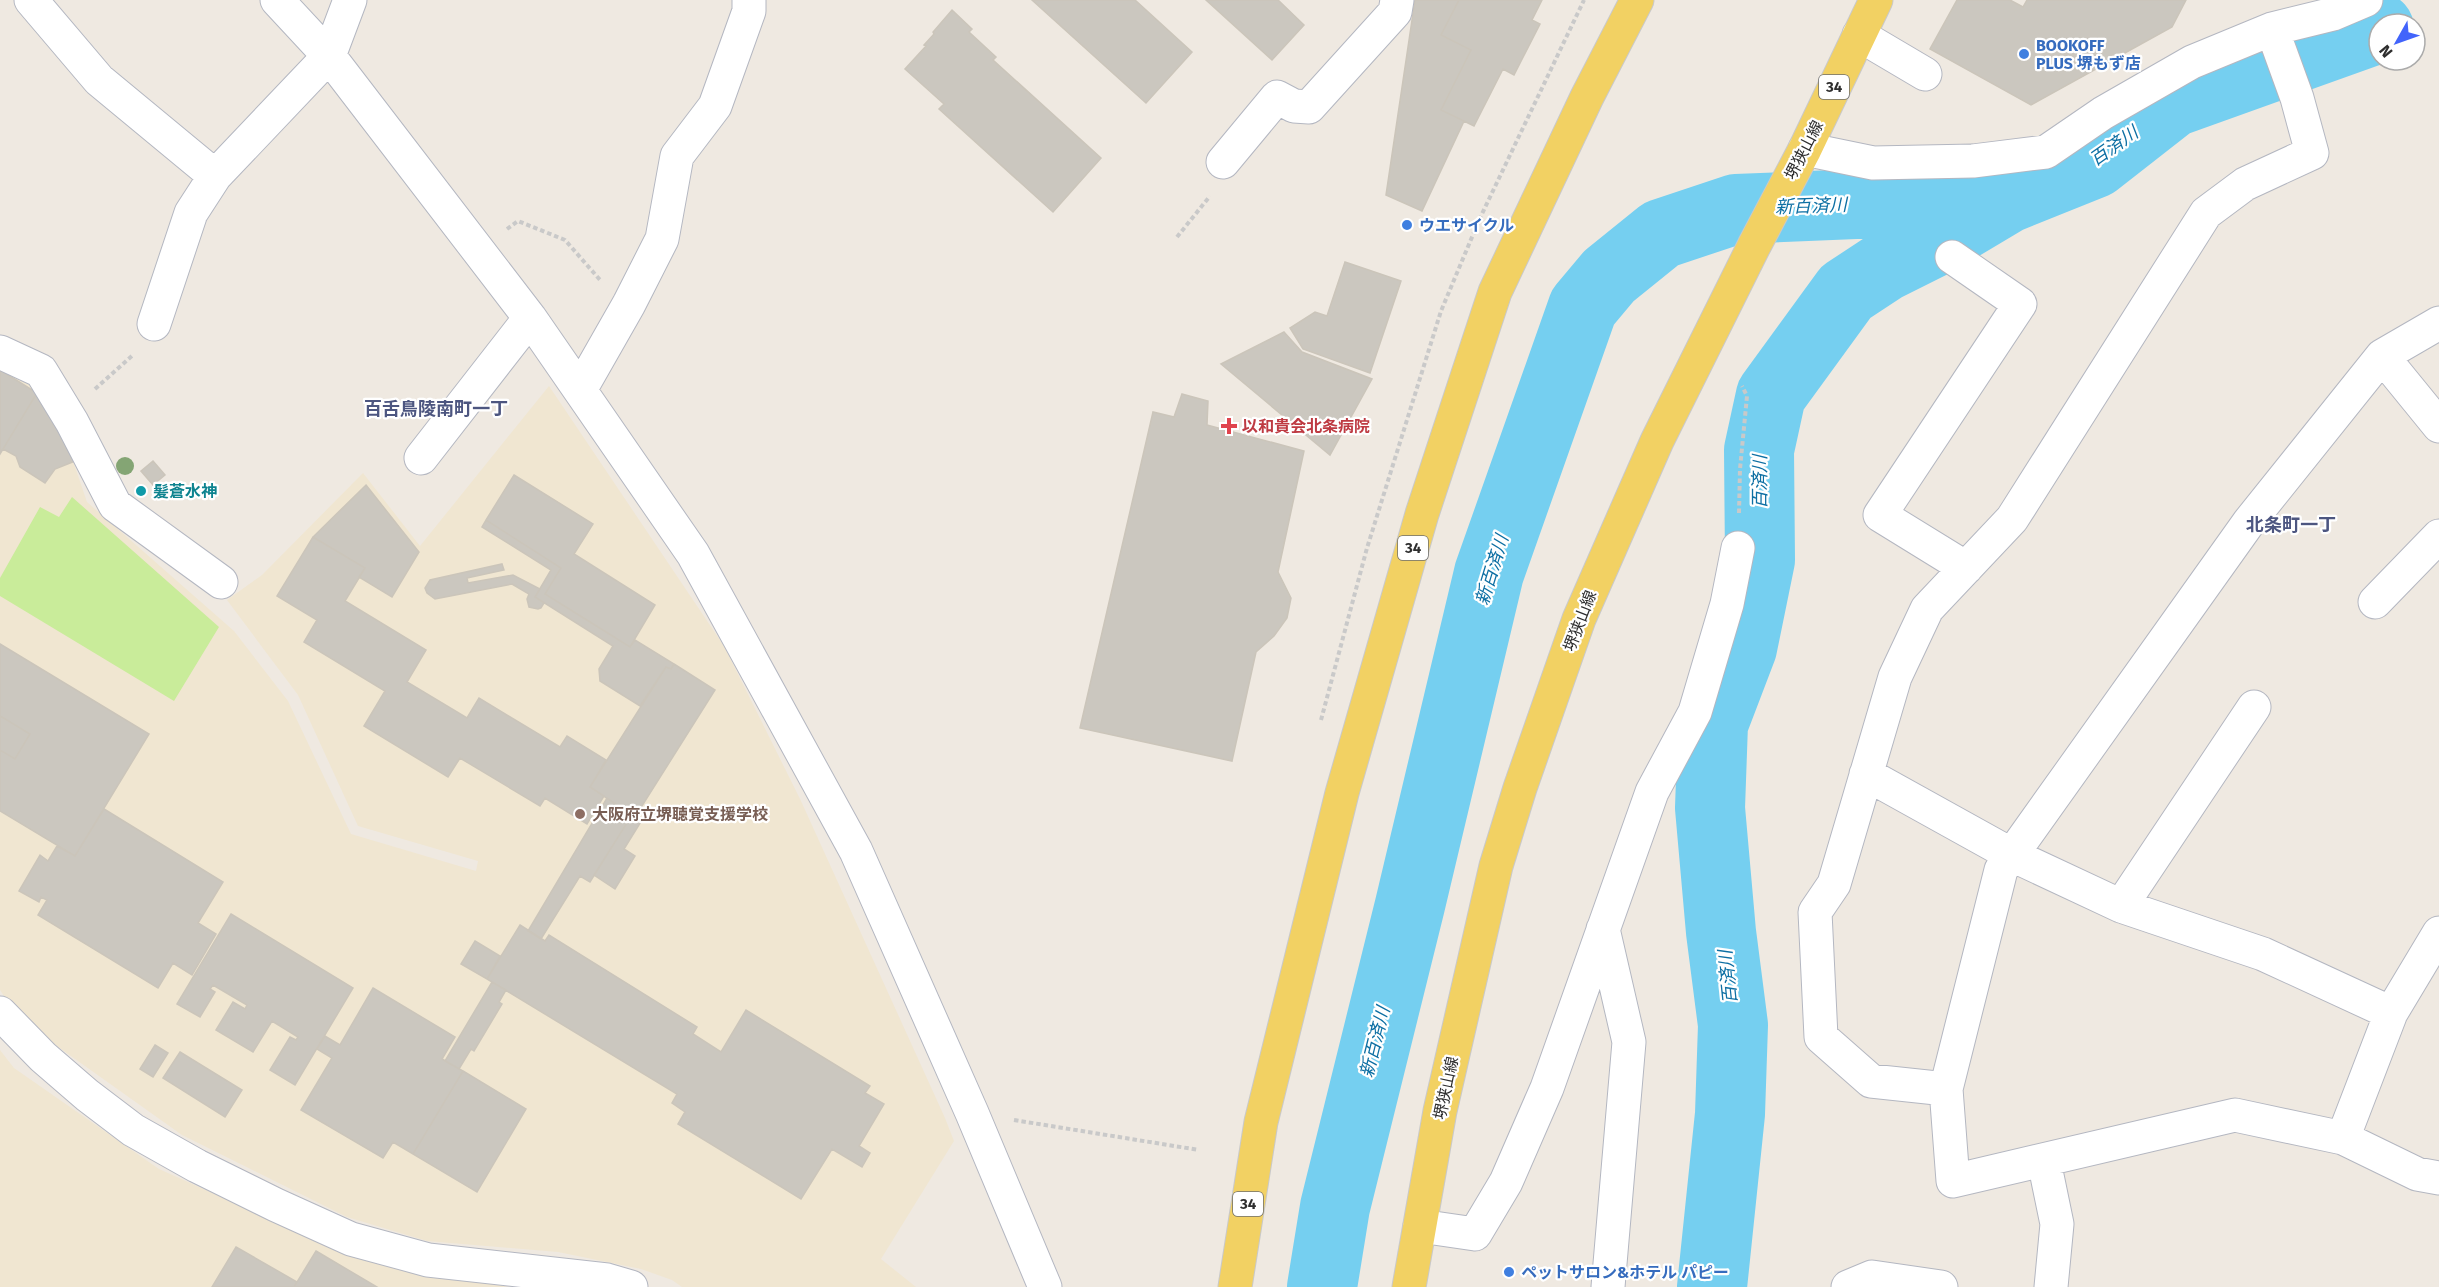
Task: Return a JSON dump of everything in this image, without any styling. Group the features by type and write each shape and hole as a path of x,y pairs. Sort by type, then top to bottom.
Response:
{"main road":[{"name":"34","path":"1235,1287 1261,1122 1342,793 1422,514 1495,292 1587,97 1637,0"},
{"name":"堺狭山線","path":"1409,1287 1440,1111 1496,866 1520,788 1583,609 1657,441 1798,162 1876,0"}],"street":[{"path":"31,0 99,80 215,176"},
{"path":"277,0 329,56 530,318 693,554 856,851 972,1113 1045,1287"},
{"path":"154,324 191,213 215,176 329,56 350,0"},
{"path":"580,390 662,239 677,156 715,106 749,11 749,0"},
{"path":"1223,162 1277,97 1294,106 1308,107 1395,12 1396,0"},
{"path":"1798,162 1973,161 2046,152 2103,113 2192,62 2272,29 2333,14 2366,0"},
{"path":"1946,1089 1871,1081 1821,1037 1815,912 1834,884 1895,677 1927,609 2012,519 2205,213 2245,184 2312,153 2272,29"},
{"path":"1859,35 1924,74"},
{"path":"1952,257 2020,304 1880,515 1965,568"},
{"path":"421,458 530,318"},
{"path":"2439,323 2382,356 2249,522 2001,870 1946,1089 1953,1181 2235,1115 2343,1138 2417,1173 2439,1178"},
{"path":"0,352 40,371 72,422 115,506 221,582"},
{"path":"2382,356 2439,426"},
{"path":"2375,602 2439,536"},
{"path":"1420,1226 1475,1234 1506,1182 1547,1088 1652,792 1695,712 1727,604 1738,548"},
{"path":"2121,906 2254,707"},
{"path":"1866,774 2012,855 2121,906 2263,954 2391,1012"},
{"path":"1603,929 1629,1042 1608,1287"},
{"path":"2343,1138 2391,1012 2439,933"},
{"path":"0,1013 43,1058 133,1130 196,1166 351,1239 428,1260 607,1280 632,1287"},
{"path":"2044,1161 2057,1224 2051,1287"},
{"path":"1848,1287 1872,1277 1941,1287"}],"path":[{"path":"1177,237 1224,180 1223,162"},
{"path":"478,251 518,221 565,240 625,309"},
{"path":"72,422 99,385 144,346 154,324"},
{"path":"1738,548 1740,469 1747,396 1742,386"},
{"path":"972,1113 1199,1150"}],"shaded area":[{"name":"大阪府立堺聴覚支援学校","path":"0,363 34,378 59,420 87,502 234,631 288,701 351,834 476,871 478,861 358,826 298,695 227,600 262,575 363,473 420,546 549,386 724,646 801,801 945,1118 954,1141 881,1259 916,1287 682,1287 672,1280 641,1269 558,1252 427,1241 347,1217 182,1135 54,1044 4,996 0,990"},
{"path":"0,1050 14,1068 159,1169 337,1249 508,1287 0,1287"}],"green space":[{"path":"72,497 219,627 174,701 0,596 0,578 40,507 59,517"}],"building":[{"path":"1032,0 1135,0 1192,52 1146,103"},
{"path":"1206,0 1278,0 1304,25 1272,60"},
{"path":"1415,0 1459,0 1441,35 1471,50 1441,110 1464,121 1422,211 1386,195"},
{"path":"1459,0 1542,0 1532,20 1540,24 1514,75 1503,69 1474,126 1441,110 1471,50 1441,35"},
{"path":"1957,0 2010,0 2023,7 2027,0 2186,0 2172,27 2031,105 1930,49"},
{"path":"952,10 972,29 969,32 996,57 993,60 1101,158 1053,212 939,109 944,104 905,69 926,46 924,45 934,34 933,32"},
{"path":"1345,262 1401,281 1370,373 1303,349 1290,328 1315,312 1327,316"},
{"path":"1284,332 1302,352 1372,379 1330,455 1221,364"},
{"path":"0,370 37,393 0,454"},
{"path":"37,393 55,422 53,424 64,432 75,461 55,469 45,483 20,467 16,456 3,449"},
{"path":"1182,394 1208,401 1207,425 1304,451 1278,572 1291,598 1287,618 1274,636 1256,652 1232,761 1080,728 1153,412 1174,417"},
{"path":"153,461 165,475 153,485 141,471"},
{"path":"514,475 593,524 574,554 655,605 630,647 545,594 561,568 486,520"},
{"path":"366,485 419,552 392,597 359,577 365,568 313,537"},
{"path":"486,520 561,568 545,594 630,647 635,640 674,664 671,669 666,667 640,706 600,681 599,669 613,646 535,597 551,570 482,527"},
{"path":"313,537 365,568 345,601 426,650 407,682 467,718 479,698 560,747 567,736 606,760 590,787 604,796 587,824 545,798 540,806 460,758 448,777 364,726 385,691 304,642 317,620 277,596"},
{"path":"502,564 504,570 467,578 468,583 513,575 540,589 535,597 544,603 541,608 529,607 527,599 529,594 512,584 435,599 427,593 425,588 430,580"},
{"path":"0,644 149,734 75,856 0,811 0,750 15,759 30,734 0,716"},
{"path":"0,644 149,734 75,856 0,811"},
{"path":"674,664 715,690 635,817 590,787 666,667 671,669"},
{"path":"607,798 632,815 590,882 580,876 541,939 528,931"},
{"path":"104,809 223,882 198,923 216,934 192,975 173,963 158,988 38,915 47,900 41,897 39,902 19,891 40,855 48,861 57,846 75,856"},
{"path":"632,815 642,820 624,849 635,856 615,889 594,875"},
{"path":"231,914 353,988 295,1085 270,1070 290,1037 296,1040 298,1037 272,1021 253,1052 216,1030 233,1002 245,1009 247,1005 213,985 210,989 215,992 200,1017 177,1004"},
{"path":"520,925 545,941 549,935 697,1027 693,1034 721,1052 746,1010 870,1086 865,1093 884,1104 859,1146 870,1153 862,1167 832,1149 801,1199 678,1124 685,1112 672,1103 677,1094 487,979"},
{"path":"475,941 500,956 487,979 461,964"},
{"path":"492,982 506,990 499,1002 502,1004 474,1051 471,1049 459,1069 445,1061"},
{"path":"373,988 455,1037 442,1059 463,1071 413,1154 393,1142 383,1158 301,1110 332,1058 317,1049 325,1036 340,1045"},
{"path":"155,1045 168,1053 153,1077 140,1069"},
{"path":"180,1052 242,1090 225,1117 163,1078"},
{"path":"463,1071 526,1109 477,1192 413,1154"},
{"path":"236,1247 297,1282 294,1287 212,1287"},
{"path":"316,1251 377,1287 294,1287"}],"waterway":[{"name":"百済川","path":"1712,1287 1730,1114 1733,1025 1721,932 1710,808 1713,724 1742,648 1760,560 1759,450 1771,395 1846,292 1884,267 1934,242 2008,198 2095,163 2173,102 2367,32"},
{"name":"新百済川","path":"1322,1287 1335,1207 1489,573 1583,307 1609,276 1661,234 1736,209 2002,198"}],"place":[{"name":"BOOKOFF PLUS 堺もず店","path":"2024,54"},
{"name":"ウエサイクル","path":"1407,225"},
{"name":"以和貴会北条病院","path":"1229,426"},
{"name":"髪蒼水神","path":"141,491"},
{"name":"大阪府立堺聴覚支援学校","path":"580,814"},
{"name":"ペットサロン&ホテル パピー","path":"1509,1272"}],"district":[{"name":"百舌鳥陵南町一丁","path":"436,409"},
{"name":"北条町一丁","path":"2291,525"}]}
